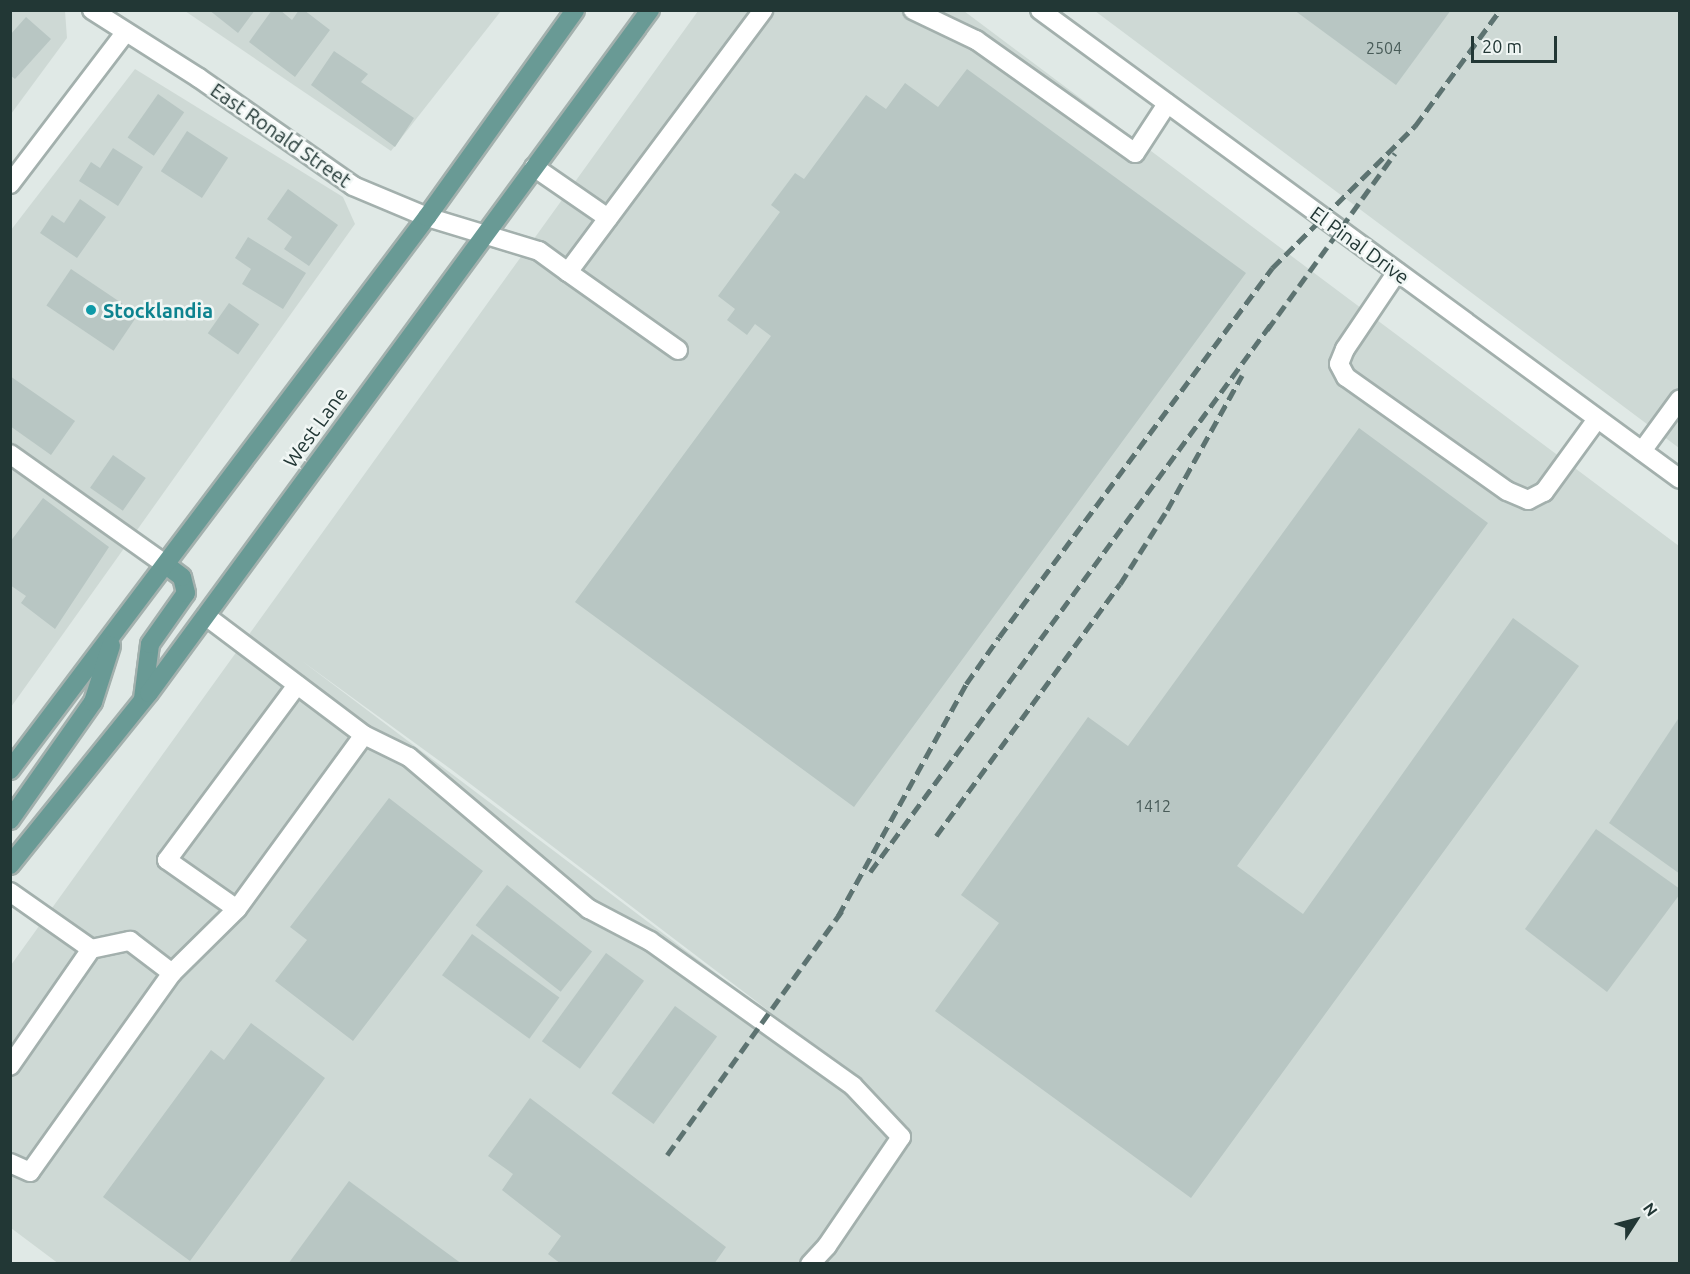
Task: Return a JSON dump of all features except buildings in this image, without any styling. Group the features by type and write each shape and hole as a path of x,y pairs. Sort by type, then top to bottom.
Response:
{"main road":[{"name":"West Lane","path":"10,770 427,217 575,10"},
{"name":"West Lane","path":"10,865 142,701 206,616 650,10"},
{"path":"142,701 150,644 186,593 182,577 166,565"},
{"path":"10,820 93,702 117,630"}],"street":[{"name":"East Ronald Street","path":"92,10 353,186 427,217 539,250 678,350"},
{"path":"567,272 763,10"},
{"path":"913,10 976,40 1135,153 1167,104"},
{"name":"El Pinal Drive","path":"1041,10 1680,479"},
{"path":"10,184 126,32"},
{"path":"534,167 608,218"},
{"path":"1397,272 1345,349 1339,363 1346,376 1507,491 1528,500 1544,492 1597,419"},
{"path":"1642,451 1680,399"},
{"path":"10,454 166,565"},
{"path":"206,616 364,735 409,757 589,909 650,940 853,1086 901,1137 827,1246 810,1263"},
{"path":"237,909 167,860 297,685"},
{"path":"10,1163 30,1172 172,973 237,909 364,735"},
{"path":"10,891 91,949"},
{"path":"10,1066 91,949 130,941 172,973"}],"shaded area":[{"path":"11,11 65,11 67,38 11,114"},
{"path":"185,11 501,11 391,151"},
{"path":"698,11 964,11 1679,546 1679,1263 59,1264 11,1228 11,965","holes":["302,661 452,770 840,1065"]},
{"path":"1095,11 1679,11 1679,448"},
{"path":"135,69 343,197 355,224 11,707 11,230"}],"railway":[{"path":"838,916 966,684 999,637 1272,268 1415,126 1500,10"},
{"path":"1267,330 1395,153"},
{"path":"870,872 1270,325"},
{"path":"936,836 1120,584 1167,510 1242,375"},
{"path":"667,1155 844,908"}],"place":[{"name":"Stocklandia","path":"91,310"}]}
